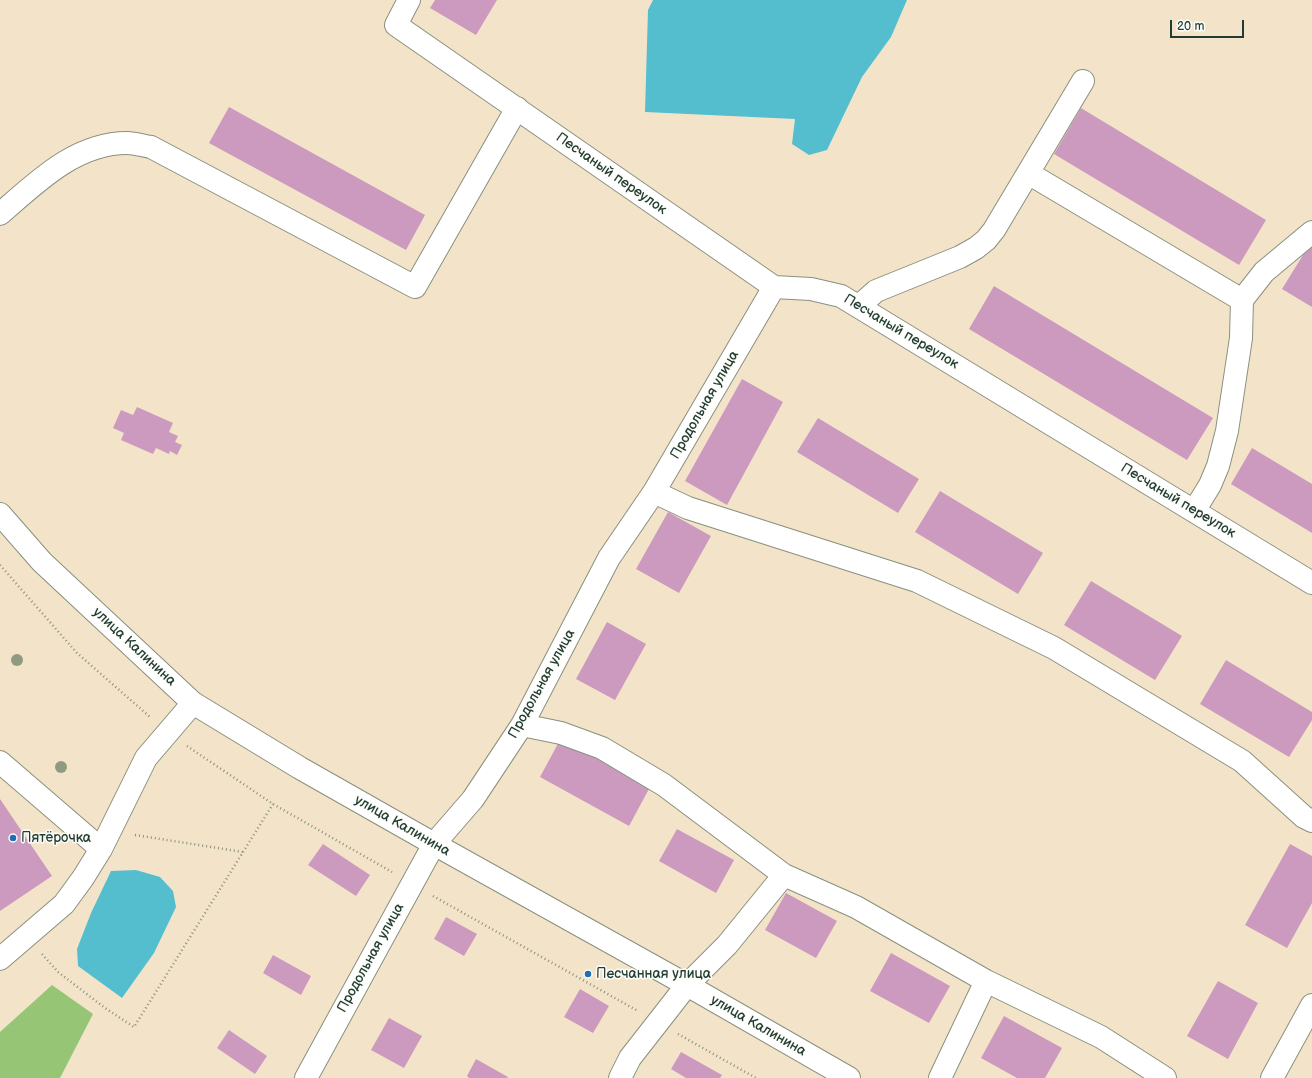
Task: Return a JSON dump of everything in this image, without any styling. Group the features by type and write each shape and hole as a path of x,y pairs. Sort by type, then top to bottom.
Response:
{"street":[{"name":"Песчаный переулок","path":"409,0 396,25 774,287 811,289 841,296 1312,583"},
{"path":"859,306 876,291 960,257 976,248 986,240 994,230 1083,81"},
{"path":"0,214 48,173 74,157 102,146 128,143 151,147 415,288 517,108"},
{"path":"1028,173 1242,300"},
{"path":"1194,511 1210,485 1218,466 1227,430 1242,338 1242,300 1264,272 1312,232"},
{"name":"Продольная улица","path":"306,1078 434,844 472,799 522,725 609,558 654,492 774,287"},
{"path":"654,492 688,508 917,581 1054,648 1242,761 1304,817 1312,821"},
{"name":"улица Калинина","path":"0,514 42,562 193,702 300,768 687,985 849,1078"},
{"path":"0,959 64,904 83,878 105,840 146,758 193,702"},
{"path":"522,725 561,733 602,748 664,785 784,875 856,907 986,981 1101,1037 1165,1078"},
{"path":"0,762 105,840"},
{"path":"620,1078 630,1058 687,985 727,945 784,875"},
{"path":"940,1078 986,981"},
{"path":"1272,1078 1312,1005"}],"path":[{"path":"0,565 77,653 168,733 273,804 756,1078"},
{"path":"27,936 58,972 105,1008 134,1027 273,804"},
{"path":"105,840 243,852"}],"green space":[{"path":"52,985 93,1014 60,1078 0,1078 0,1032"}],"water":[{"path":"653,0 907,0 891,37 862,77 827,150 809,155 792,144 795,119 645,112 648,10"},
{"path":"136,870 160,877 173,891 176,907 154,953 122,998 78,966 77,949 91,913 111,871"}],"building":[{"path":"435,0 497,0 476,35 430,8"},
{"path":"229,107 425,215 406,250 209,143"},
{"path":"1081,108 1266,220 1239,265 1054,154"},
{"path":"1311,242 1312,243 1312,307 1282,289"},
{"path":"994,286 1213,418 1187,460 969,329"},
{"path":"742,379 783,402 727,505 685,481"},
{"path":"137,407 173,423 169,432 178,436 175,442 182,445 177,455 170,451 169,454 156,448 153,454 121,440 124,433 113,428 121,410 133,415"},
{"path":"818,418 919,479 898,513 797,452"},
{"path":"1252,448 1312,484 1312,533 1231,484"},
{"path":"940,491 1043,553 1018,594 915,532"},
{"path":"668,512 711,536 679,593 636,569"},
{"path":"1091,581 1182,636 1155,680 1064,625"},
{"path":"607,622 646,644 615,700 576,679"},
{"path":"1226,660 1312,712 1312,720 1289,757 1200,704"},
{"path":"561,738 650,787 629,826 540,777"},
{"name":"Пятёрочка","path":"0,799 52,876 0,911"},
{"path":"677,829 734,860 716,893 659,861"},
{"path":"323,844 370,875 356,896 308,865"},
{"path":"1290,844 1312,856 1312,903 1287,948 1245,925"},
{"path":"786,893 837,921 816,958 765,930"},
{"path":"446,917 477,934 464,956 434,939"},
{"path":"891,953 950,986 929,1023 870,991"},
{"path":"273,955 311,976 301,995 263,973"},
{"path":"1218,981 1258,1003 1228,1059 1187,1036"},
{"path":"580,989 609,1006 593,1033 564,1017"},
{"path":"1004,1016 1062,1048 1045,1078 1017,1078 981,1058"},
{"path":"389,1018 422,1036 404,1068 371,1050"},
{"path":"229,1030 267,1056 255,1074 217,1048"},
{"path":"681,1052 722,1075 720,1078 686,1078 671,1069"},
{"path":"476,1059 508,1077 469,1078 467,1076"}],"place":[{"name":"Пятёрочка","path":"13,838"},
{"name":"Песчанная улица","path":"588,974"}]}
